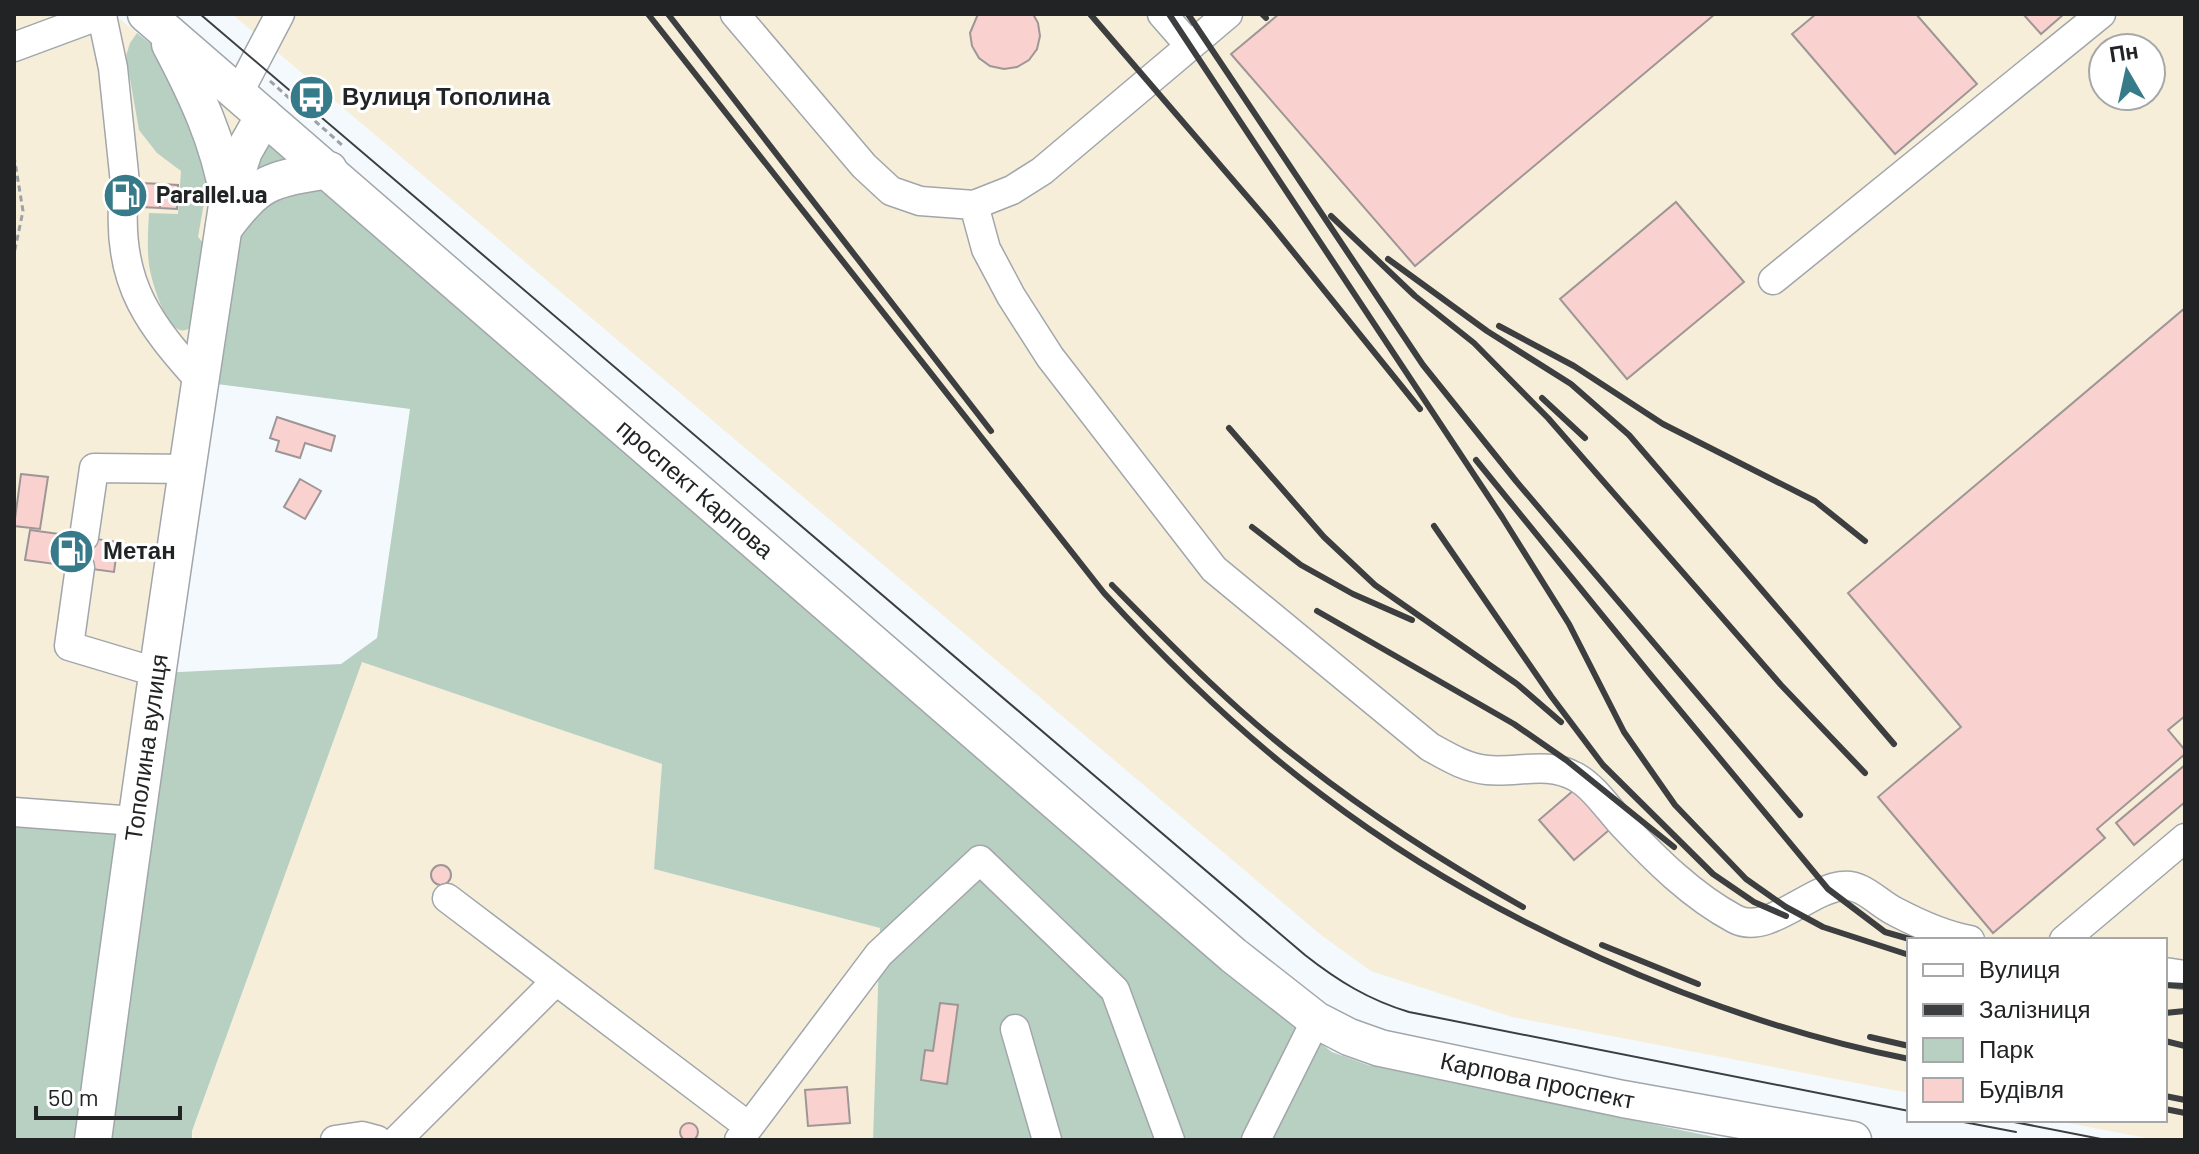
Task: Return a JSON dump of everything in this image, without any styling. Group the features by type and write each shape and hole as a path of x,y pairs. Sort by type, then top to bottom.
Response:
{"main road":[{"name":"проспект Карпова","path":"153,20 336,158 1246,965"},
{"path":"153,20 210,127 224,174 226,214"},
{"path":"226,214 244,151 252,92"},
{"path":"226,214 271,181 336,158"},
{"name":"Тополина вулиця","path":"93,1140 135,821 226,214"},
{"name":"Карпова проспект","path":"1246,965 1316,1020 1380,1048 1623,1099 1853,1140"}],"street":[{"path":"252,92 280,14"},
{"path":"735,14 864,166 891,191 920,201 974,205 1012,190 1042,171 1228,14"},
{"path":"1162,14 1190,46"},
{"path":"1773,280 2101,14"},
{"path":"14,47 103,15 113,68 124,195 122,238 130,279 148,318 203,368"},
{"path":"974,205 986,249 1011,296 1050,357 1214,569 1430,747 1464,765 1488,770 1538,767 1562,770 1580,779 1659,863 1712,905 1739,921 1762,923 1828,889 1846,885 1867,893 1895,912 1965,938"},
{"path":"84,537 94,468 190,469"},
{"path":"80,567 69,646 159,673"},
{"path":"14,812 135,821"},
{"path":"2066,938 2185,838"},
{"path":"447,898 556,981 743,1133 879,954 980,860 1115,990 1170,1140"},
{"path":"397,1140 556,981"},
{"path":"1256,1140 1316,1020"},
{"path":"1015,1029 1047,1140"},
{"path":"335,1140 362,1136 377,1140"}],"path":[{"path":"252,92 336,158"},
{"path":"14,156 23,211 14,254"}],"shaded area":[{"path":"14,14 114,14 244,123 135,821 14,812"},
{"path":"232,14 2185,14 2185,1140 2157,1140 2062,1122 2167,1122 2167,938 1907,938 1907,1093 1512,1017 1371,971 1321,935"},
{"path":"362,661 662,764 654,869 880,928 873,1140 193,1140 192,1131"}],"green space":[{"path":"137,33 163,54 209,174 198,237 205,245 194,323 186,330 178,329 170,322 149,265 149,213 178,214 181,171 157,153 139,130 126,56"},
{"path":"244,123 1031,799 1230,976 1332,1052 1368,1065 1729,1140 873,1140 880,928 654,869 662,764 362,662 192,1131 192,1140 14,1140 14,812 135,821 159,673 341,664 377,638 410,409 201,382"}],"building":[{"path":"978,14 1033,14 1040,36 1037,49 1029,60 1017,67 1004,69 990,66 979,58 972,46 970,33"},
{"path":"1279,14 1715,14 1415,266 1231,54"},
{"path":"1816,14 1916,14 1977,84 1895,154 1792,34"},
{"path":"2023,14 2064,14 2041,34"},
{"path":"108,182 141,183 140,207 107,206"},
{"path":"141,183 161,184 160,208 140,207"},
{"path":"161,184 178,185 177,209 160,208"},
{"path":"1676,202 1744,282 1627,379 1560,299"},
{"path":"2185,308 2185,716 2168,730 2185,754 2097,829 2105,838 1993,933 1878,797 1961,727 1848,593"},
{"path":"277,417 335,436 331,451 305,443 300,458 276,451 279,441 270,438"},
{"path":"21,474 48,477 40,529 14,526"},
{"path":"300,479 321,491 305,519 284,507"},
{"path":"30,530 118,542 114,572 25,560"},
{"path":"2185,765 2185,802 2134,845 2116,823"},
{"path":"1581,784 1615,825 1574,860 1539,820"},
{"path":"441,865 448,868 451,875 448,882 441,885 434,882 431,875 434,868"},
{"path":"940,1003 958,1005 947,1084 921,1080 925,1050 933,1051"},
{"path":"847,1087 850,1123 808,1126 805,1090"},
{"path":"685,1123 693,1123 698,1132 696,1139 685,1141 680,1136 680,1128"}],"tram line":[{"path":"200,14 1305,955 1342,981 1367,996 1409,1012 1907,1111"},
{"path":"1964,1122 2016,1132"},
{"path":"2014,1122 2106,1140"}],"railway":[{"path":"648,14 1104,593 1155,647 1264,749 1386,840 1454,883 1526,922 1678,991 1755,1018 1907,1059"},
{"path":"668,14 991,431"},
{"path":"1090,14 1269,222 1420,409"},
{"path":"1169,14 1502,517 1569,624 1624,732 1675,805 1746,879 1786,907 1823,927 1907,954"},
{"path":"1188,14 1423,365 1516,481 1800,815"},
{"path":"1262,14 1266,18"},
{"path":"1331,216 1415,296 1474,343 1548,418 1781,685 1865,773"},
{"path":"1388,259 1487,331 1571,384 1629,435 1894,744"},
{"path":"1499,326 1574,366 1663,424 1815,501 1865,541"},
{"path":"1542,398 1585,438"},
{"path":"1229,428 1324,537 1375,585 1517,684 1561,722"},
{"path":"1476,460 1828,889 1885,932 1907,938"},
{"path":"1434,526 1551,696 1603,765 1713,874 1754,902 1786,916"},
{"path":"1252,527 1301,565 1353,594 1412,620"},
{"path":"1112,585 1181,655 1278,743 1411,839 1523,907"},
{"path":"1317,611 1514,724 1566,760 1674,847"},
{"path":"1602,945 1698,984"},
{"path":"2167,985 2185,986"},
{"path":"2167,1013 2185,1011"},
{"path":"1870,1037 1907,1046"},
{"path":"2167,1042 2185,1046"},
{"path":"2167,1096 2185,1100"},
{"path":"2167,1109 2185,1113"}],"place":[{"name":"Вулиця Тополина","path":"311,97"},
{"name":"Parallel.ua","path":"125,195"},
{"name":"Метан","path":"72,551"}]}
